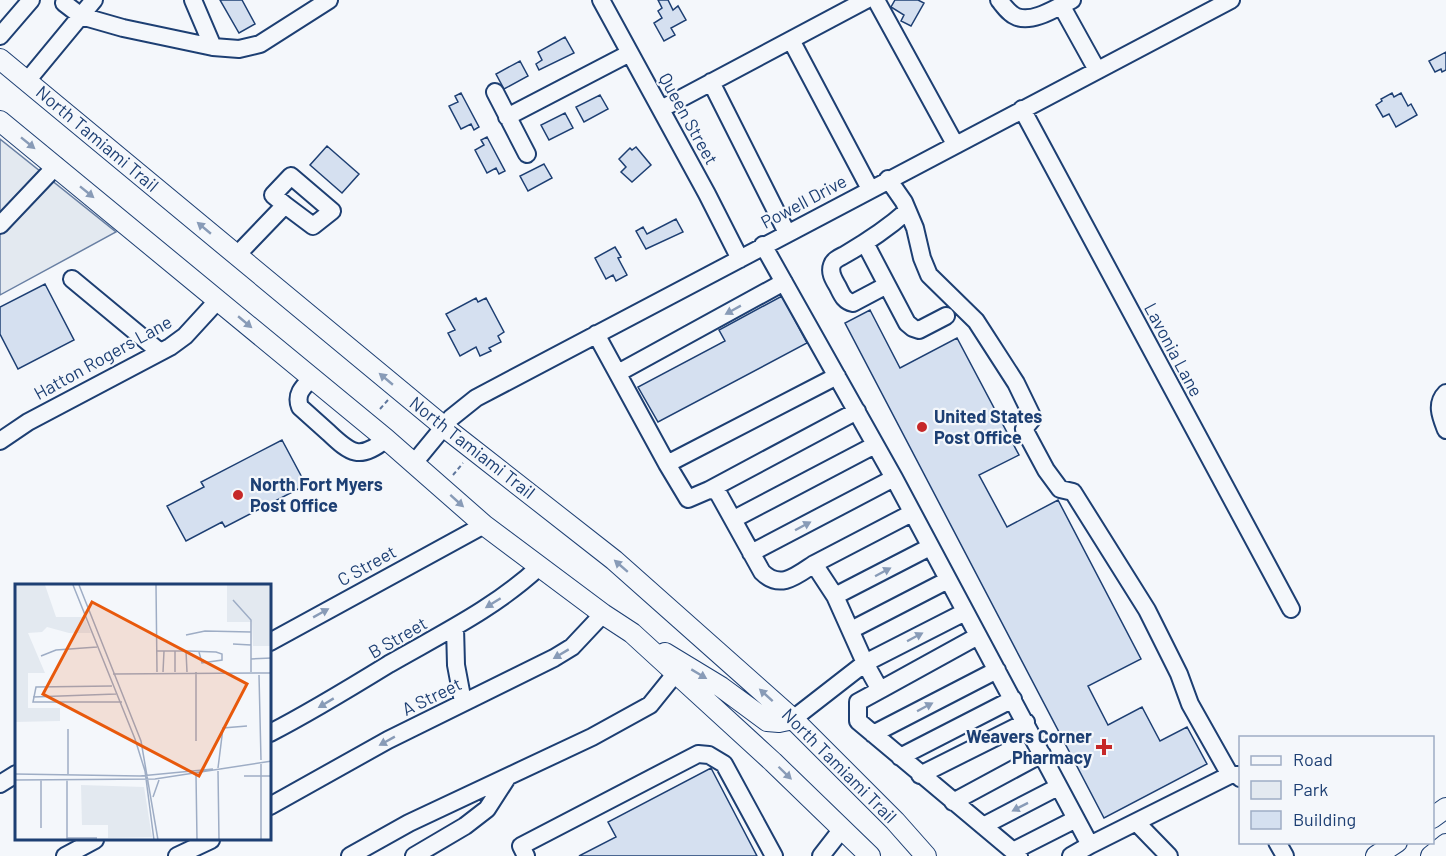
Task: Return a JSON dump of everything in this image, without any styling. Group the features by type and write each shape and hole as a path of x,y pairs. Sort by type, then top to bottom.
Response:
{"main road":[{"name":"North Tamiami Trail","path":"0,59 443,426 614,560 793,719 895,821 926,856"},
{"path":"0,121 414,462 484,525 539,567 603,614 721,687 767,721 779,722 793,719"},
{"path":"632,633 773,762 870,856"},
{"path":"842,829 864,856"},
{"path":"1376,856 1395,844"},
{"path":"1431,856 1446,844"}],"street":[{"path":"0,36 31,0"},
{"path":"27,81 94,0"},
{"path":"193,0 213,47"},
{"name":"Queen Street","path":"601,0 740,259"},
{"path":"661,109 867,0"},
{"path":"876,0 955,144"},
{"path":"999,0 1009,12 1018,18 1036,17 1066,3 1096,70"},
{"name":"Powell Drive","path":"414,462 443,426 476,398 787,232 1231,0"},
{"path":"64,3 81,16 123,28 213,47 239,49 260,44 300,20 320,2"},
{"path":"791,40 870,189"},
{"path":"507,117 630,53"},
{"path":"711,82 787,232"},
{"path":"495,92 527,154"},
{"name":"Lavonia Lane","path":"1022,109 1291,609"},
{"path":"0,225 56,166"},
{"path":"888,179 904,202 915,228 922,258 929,275 976,321 1016,383 1033,418 1024,429 1046,470 1060,489 1073,492 1147,610 1179,674 1190,704 1235,777 1136,822 1071,856"},
{"path":"237,255 285,205"},
{"path":"887,285 853,303 844,297 832,275 831,267 835,260 883,232 907,210"},
{"path":"865,243 907,323 919,330 946,316"},
{"path":"764,245 894,478 1090,845"},
{"path":"72,279 160,352"},
{"path":"618,373 784,282"},
{"name":"Hatton Rogers Lane","path":"0,441 28,422 160,352 184,336 218,300"},
{"path":"596,334 688,499 857,411"},
{"path":"667,464 837,376"},
{"path":"312,378 300,390 298,401 300,407 348,450 359,452 371,450 386,440"},
{"path":"1446,393 1442,396 1438,413 1446,430"},
{"path":"734,519 875,445"},
{"path":"751,553 894,478"},
{"path":"709,490 717,491 762,572 771,580 781,582 912,513"},
{"name":"C Street","path":"272,641 484,525"},
{"path":"835,596 930,547"},
{"path":"814,564 835,596 880,690"},
{"name":"B Street","path":"272,732 321,706 455,627 505,595 539,567"},
{"path":"851,630 948,580"},
{"path":"793,719 866,663 965,612"},
{"name":"A Street","path":"272,805 463,702 554,658 572,647 603,614"},
{"path":"455,627 456,665 463,702"},
{"path":"978,636 858,702 858,721 1016,854 1076,819"},
{"path":"873,734 997,670"},
{"path":"350,856 409,823 592,737 650,705 675,674"},
{"path":"900,757 1013,699"},
{"path":"920,775 1026,722"},
{"path":"526,856 521,846 698,754 709,755 724,764 774,856"},
{"path":"952,802 1042,754"},
{"path":"0,784 15,775"},
{"path":"414,856 465,826 487,809 507,778"},
{"path":"982,826 1058,787"},
{"path":"435,811 447,837"},
{"path":"1136,822 1169,856"},
{"path":"821,856 842,829"},
{"path":"65,856 93,841"},
{"path":"182,849 208,841"}],"path":[{"path":"451,477 464,463"}],"green space":[{"path":"0,139 116,232 0,295"}],"building":[{"path":"220,0 242,0 255,24 239,33"},
{"path":"658,0 668,0 673,10 678,6 686,20 671,28 675,35 664,41 654,23 662,18 658,11 662,8"},
{"path":"895,0 918,0 924,3 911,26 901,21 904,15 891,7"},
{"path":"565,37 574,53 539,70 536,64 542,60 538,52"},
{"path":"1446,52 1446,70 1442,72 1441,69 1435,72 1429,61"},
{"path":"520,61 528,76 504,89 496,74"},
{"path":"461,93 479,127 474,130 471,124 461,129 449,106 458,102 455,96"},
{"path":"1392,93 1394,97 1401,93 1408,106 1411,104 1417,115 1396,127 1389,114 1383,117 1376,105"},
{"path":"600,95 608,109 584,122 576,107"},
{"path":"565,113 573,128 549,140 541,125"},
{"path":"487,137 505,171 499,174 496,168 487,173 475,150 484,145 481,140"},
{"path":"327,146 359,174 342,193 310,165"},
{"path":"636,147 651,165 632,182 621,172 626,167 619,159 630,148 632,150"},
{"path":"544,164 552,178 528,191 520,176"},
{"path":"676,219 683,232 646,249 636,231 643,227 647,234"},
{"path":"615,247 627,275 616,281 613,275 606,279 595,258"},
{"path":"45,284 74,340 18,369 0,334 0,307"},
{"path":"782,296 807,343 658,422 638,387 725,341 719,330"},
{"path":"476,298 478,302 486,298 504,332 498,336 501,342 489,348 491,351 480,356 476,347 460,356 448,333 455,330 446,314"},
{"path":"870,310 900,368 957,338 1019,455 979,475 1007,527 1058,500 1141,659 1088,686 1108,725 1142,707 1160,741 1187,727 1207,764 1104,818 845,323"},
{"path":"282,440 306,485 225,527 222,522 186,541 167,506 204,487 201,482"},
{"path":"711,768 757,856 579,856 616,837 608,822"}],"place":[{"name":"United States Post Office","path":"922,427"},
{"name":"North Fort Myers Post Office","path":"238,495"},
{"name":"Weavers Corner Pharmacy","path":"1104,747"}]}
